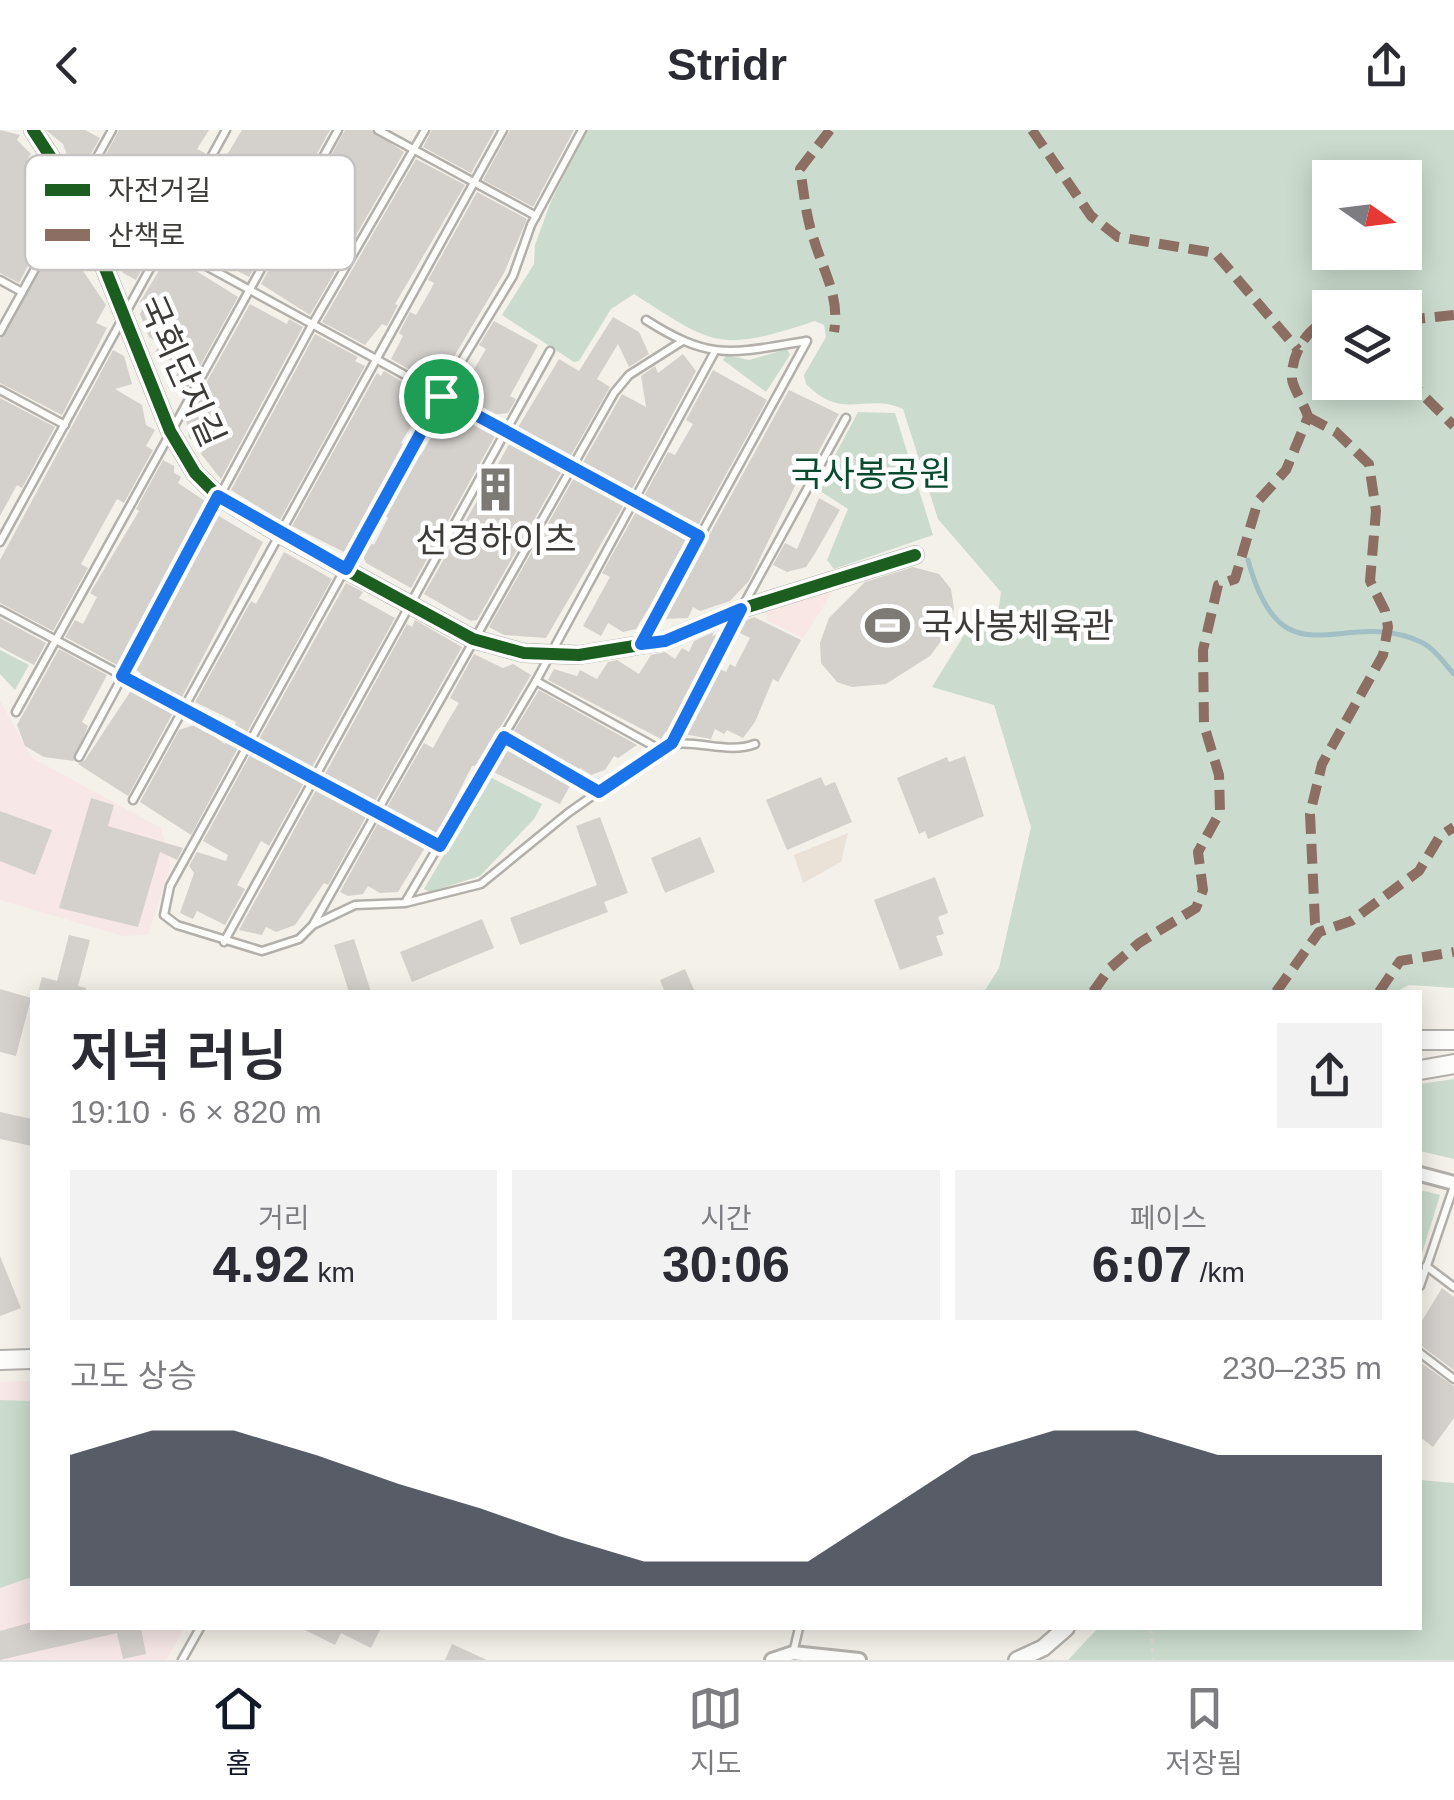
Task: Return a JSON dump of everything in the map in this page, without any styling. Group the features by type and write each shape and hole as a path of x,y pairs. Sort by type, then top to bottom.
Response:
{"main road":[{"path":"1422,1040 1454,1040"},
{"path":"1422,1070 1454,1064"},
{"path":"0,1360 30,1359"}],"street":[{"name":"국회단지길","path":"32,130 49,155"},
{"name":"국회단지길","path":"105,270 170,431 195,473 218,496 280,534 496,648 579,655 665,641 741,609 915,554"},
{"path":"1422,1175 1454,1185"},
{"path":"1017,1660 1042,1648 1064,1630"},
{"path":"772,1660 793,1653 859,1660"}],"lane":[{"path":"98,155 112,130"},
{"path":"212,155 226,130"},
{"path":"324,155 338,130"},
{"path":"378,130 536,216"},
{"path":"355,251 425,130"},
{"path":"134,800 503,130"},
{"path":"582,130 536,216 513,276 441,396 170,886 164,915 178,925 262,952 300,939 313,925 379,814 570,466 622,384 681,342"},
{"path":"0,332 34,270"},
{"path":"0,542 148,270"},
{"path":"211,270 699,536"},
{"path":"16,712 257,270"},
{"path":"79,757 344,270"},
{"path":"0,280 22,292"},
{"path":"641,644 807,341 714,353 681,342 646,320"},
{"path":"224,942 550,351"},
{"path":"405,903 551,655 714,353"},
{"path":"0,390 65,425"},
{"path":"313,925 355,905 405,903 481,884 599,792 672,743 846,418"},
{"path":"0,610 440,846"},
{"path":"536,680 660,750"},
{"path":"504,737 599,792"},
{"path":"672,743 740,750 755,744"},
{"path":"1422,1279 1454,1185"},
{"path":"1426,1266 1454,1286"},
{"path":"1422,1355 1454,1379"},
{"path":"182,1660 199,1630"},
{"path":"793,1653 799,1630"}],"path":[{"path":"1151,1630 1153,1660"}],"shaded area":[{"path":"826,591 832,593 803,638 767,620 765,612"},
{"path":"0,701 32,758 161,828 170,866 148,935 123,936 0,900"},
{"path":"848,833 841,862 803,883 794,855"},
{"path":"30,1381 30,1630 183,1630 166,1660 7,1660 0,1652 0,1382"}],"green space":[{"path":"587,130 1454,130 1454,988 1409,985 1400,990 985,990 999,968 1031,827 994,705 932,687 964,635 997,621 1001,592 938,519 903,409 878,403 832,402 806,384 804,375 826,337 824,325 815,321 758,337 720,339 684,325 634,294 611,309 579,361 574,362 502,315 534,264 535,245 551,201"},
{"path":"787,349 790,355 766,392 723,360 726,355 749,360"},
{"name":"국사봉공원","path":"858,412 895,413 933,535 834,569 827,560 848,509 817,489"},
{"path":"0,650 29,665 15,690 0,674"},
{"path":"490,777 542,804 534,819 480,876 430,892 424,889"},
{"path":"1454,1079 1454,1159 1422,1151 1422,1084"},
{"path":"1422,1190 1440,1195 1422,1254"},
{"path":"0,1400 30,1401 30,1578 0,1588"},
{"path":"1422,1480 1454,1483 1454,1660 1068,1660 1096,1630 1422,1630"}],"building":[{"path":"0,130 20,135 17,140 31,154 25,155 26,270 19,283 0,273"},
{"path":"46,130 85,130 100,138 90,155 67,155 63,144"},
{"path":"119,130 209,130 197,149 204,155 106,155"},
{"path":"242,130 330,130 316,155 227,155"},
{"path":"345,130 371,130 404,152 355,237 355,155 331,155"},
{"path":"432,130 495,130 471,173 423,147"},
{"path":"510,130 574,130 533,207 483,180"},
{"path":"416,159 465,185 395,304 398,305 387,326 382,324 365,345 322,322"},
{"path":"477,192 527,219 504,273 437,385 391,359 403,336 399,333 410,312 416,315 431,289 434,283 428,280"},
{"path":"41,270 82,270 106,305 96,323 107,328 62,415 0,383 0,339"},
{"path":"122,270 141,270 136,280"},
{"path":"159,270 195,270 238,297 185,393 171,385 181,366 155,352 160,344 149,337 140,314 145,305 140,302"},
{"path":"269,270 336,270 310,315 261,284"},
{"path":"250,304 287,324 289,319 303,327 221,479 201,454 204,447 189,438 186,419"},
{"path":"613,317 639,332 649,354 629,367 618,344 597,379 610,387 570,457 517,429 559,359 579,371"},
{"path":"494,321 538,345 510,396 516,399 508,413 492,415 458,396 486,349 479,345"},
{"path":"315,334 358,357 355,361 365,366 280,520 231,490"},
{"path":"113,350 124,356 132,384 115,389 142,405 146,425 155,430 146,446 153,450 124,503 117,499 81,564 88,568 53,631 0,603 0,560"},
{"path":"683,354 696,371 631,491 582,464 622,394 646,407 641,376 655,366 658,373"},
{"path":"713,370 767,400 697,527 643,498 668,452 675,455 693,424 686,420"},
{"path":"384,371 431,399 401,443 405,445 344,552 292,526 377,373 381,376"},
{"path":"789,390 839,414 801,484 797,482 749,581 730,601 700,611 693,607 688,618 663,619"},
{"path":"0,398 55,427 22,488 17,485 0,516"},
{"path":"443,406 495,436 411,588 366,563 362,553 368,541 374,545 388,518 383,514 417,452 421,455 438,426 433,423"},
{"path":"511,441 563,469 477,620 471,621 424,594"},
{"path":"163,460 174,466 174,473 181,477 178,483 205,501 201,507 205,509 117,665 65,637 75,620 83,624 97,597 90,593 139,511 136,509"},
{"path":"575,476 625,503 546,638 504,635 489,627"},
{"path":"819,498 840,510 806,567 787,572 773,565 785,543 797,549"},
{"path":"637,510 691,539 650,612 636,629 623,632 608,623 601,636 583,626 610,577 602,573"},
{"path":"217,515 263,542 181,699 139,677 141,673 134,669"},
{"path":"284,552 332,579 246,734 234,728 236,722 195,702 251,601 256,604"},
{"name":"국사봉체육관","path":"913,567 939,574 951,589 954,609 947,633 930,656 886,684 852,687 837,682 821,663 820,643 829,618 865,582"},
{"path":"346,583 363,592 359,598 395,618 311,769 258,741"},
{"path":"754,617 801,640 778,682 773,679 755,722 743,738 715,729 711,739 684,734 718,668 726,672 730,664 735,667 750,638 738,632 742,622"},
{"path":"0,618 46,643 34,665 0,647"},
{"path":"415,620 462,647 374,803 324,776 407,624 412,627"},
{"path":"714,632 712,636 718,634 706,661 670,732 666,731 661,739 548,680 554,669 577,676 580,670 597,679 608,662 617,660 639,674 651,655 665,652 675,659 682,648 689,652 694,641"},
{"path":"59,649 107,675 82,722 88,726 74,761 44,757 25,746 17,725"},
{"path":"474,654 503,668 513,664 531,675 478,765 472,766 437,835 432,834 386,809 424,743 433,748 459,703 450,698"},
{"path":"132,689 174,711 128,796 78,764 85,760"},
{"path":"539,690 637,745 618,758 614,756 605,770 591,775 580,768 578,772 512,734"},
{"path":"197,724 225,744 227,740 239,746 191,835 140,802 179,730"},
{"path":"505,746 571,784 560,804 491,771"},
{"path":"251,753 305,781 269,846 261,841 237,885 245,889 225,925 197,911 193,919 180,913 194,873 189,866 197,852 226,861 228,855 203,841"},
{"path":"965,756 984,816 928,839 925,831 919,834 897,778 947,757 949,762"},
{"path":"821,777 825,786 835,782 852,822 787,850 766,800"},
{"path":"317,788 367,815 328,885 324,883 295,925 276,932 266,927 262,935 239,930"},
{"path":"91,798 114,805 108,826 183,848 177,860 160,852 138,927 59,908"},
{"path":"0,811 52,830 35,875 0,861"},
{"path":"600,817 628,893 604,902 608,912 520,945 510,918 597,885 576,826"},
{"path":"379,821 426,846 398,892 380,893 368,886 363,894 348,896 340,892"},
{"path":"700,837 715,872 665,893 651,858"},
{"path":"935,877 948,913 938,917 944,934 936,936 943,955 900,970 874,900"},
{"path":"482,919 494,948 412,982 400,952"},
{"path":"69,935 90,940 78,986 86,990 39,990 42,977 57,981"},
{"path":"354,939 370,990 348,990 334,945"},
{"path":"685,969 694,990 664,990 660,980"},
{"path":"0,989 30,998 30,1002 16,1056 0,1052"},
{"path":"0,1112 30,1119 30,1146 0,1139"},
{"path":"0,1256 21,1308 0,1316"},
{"path":"1442,1288 1454,1297 1454,1370 1422,1346 1422,1321"},
{"path":"1422,1364 1454,1386 1454,1418 1433,1447 1422,1439"},
{"path":"30,1623 30,1630 141,1630 146,1654 123,1659 117,1633 0,1660 0,1631"},
{"path":"305,1630 380,1630 371,1648 341,1633 335,1645"},
{"path":"452,1644 487,1660 445,1660"}],"waterway":[{"path":"1248,560 1262,599 1279,622 1297,632 1392,633 1426,645 1454,674"}],"marked path":[{"path":"830,130 800,169 809,223 833,296 834,332"},
{"path":"1032,130 1091,216 1118,237 1215,253 1298,350"},
{"path":"1422,318 1454,315"},
{"path":"1094,990 1110,968 1139,943 1196,908 1203,890 1198,852 1220,812 1219,775 1204,725 1203,650 1218,585 1235,579 1258,501 1286,470 1308,417 1294,387 1292,369 1298,351 1312,331"},
{"path":"1422,394 1454,426"},
{"path":"1308,417 1336,432 1369,464 1376,511 1370,581 1385,611 1388,627 1383,655 1322,764 1310,814 1315,923 1319,932"},
{"path":"1277,990 1319,932 1351,921 1419,871 1440,836 1454,827"},
{"path":"1380,990 1400,961 1454,952"}],"cycle path":[{"path":"33,130 49,155"},
{"path":"106,270 170,431 195,473 218,496 280,534 473,639 524,653 579,655 665,641 741,609 915,555"}],"place":[{"name":"선경하이츠","path":"496,490"},
{"name":"국사봉체육관","path":"888,626"}],"route":[{"path":"441,396 699,536 641,644 665,641 741,609 672,743 599,792 504,737 440,846 122,676 218,496 346,569 441,396"}]}
